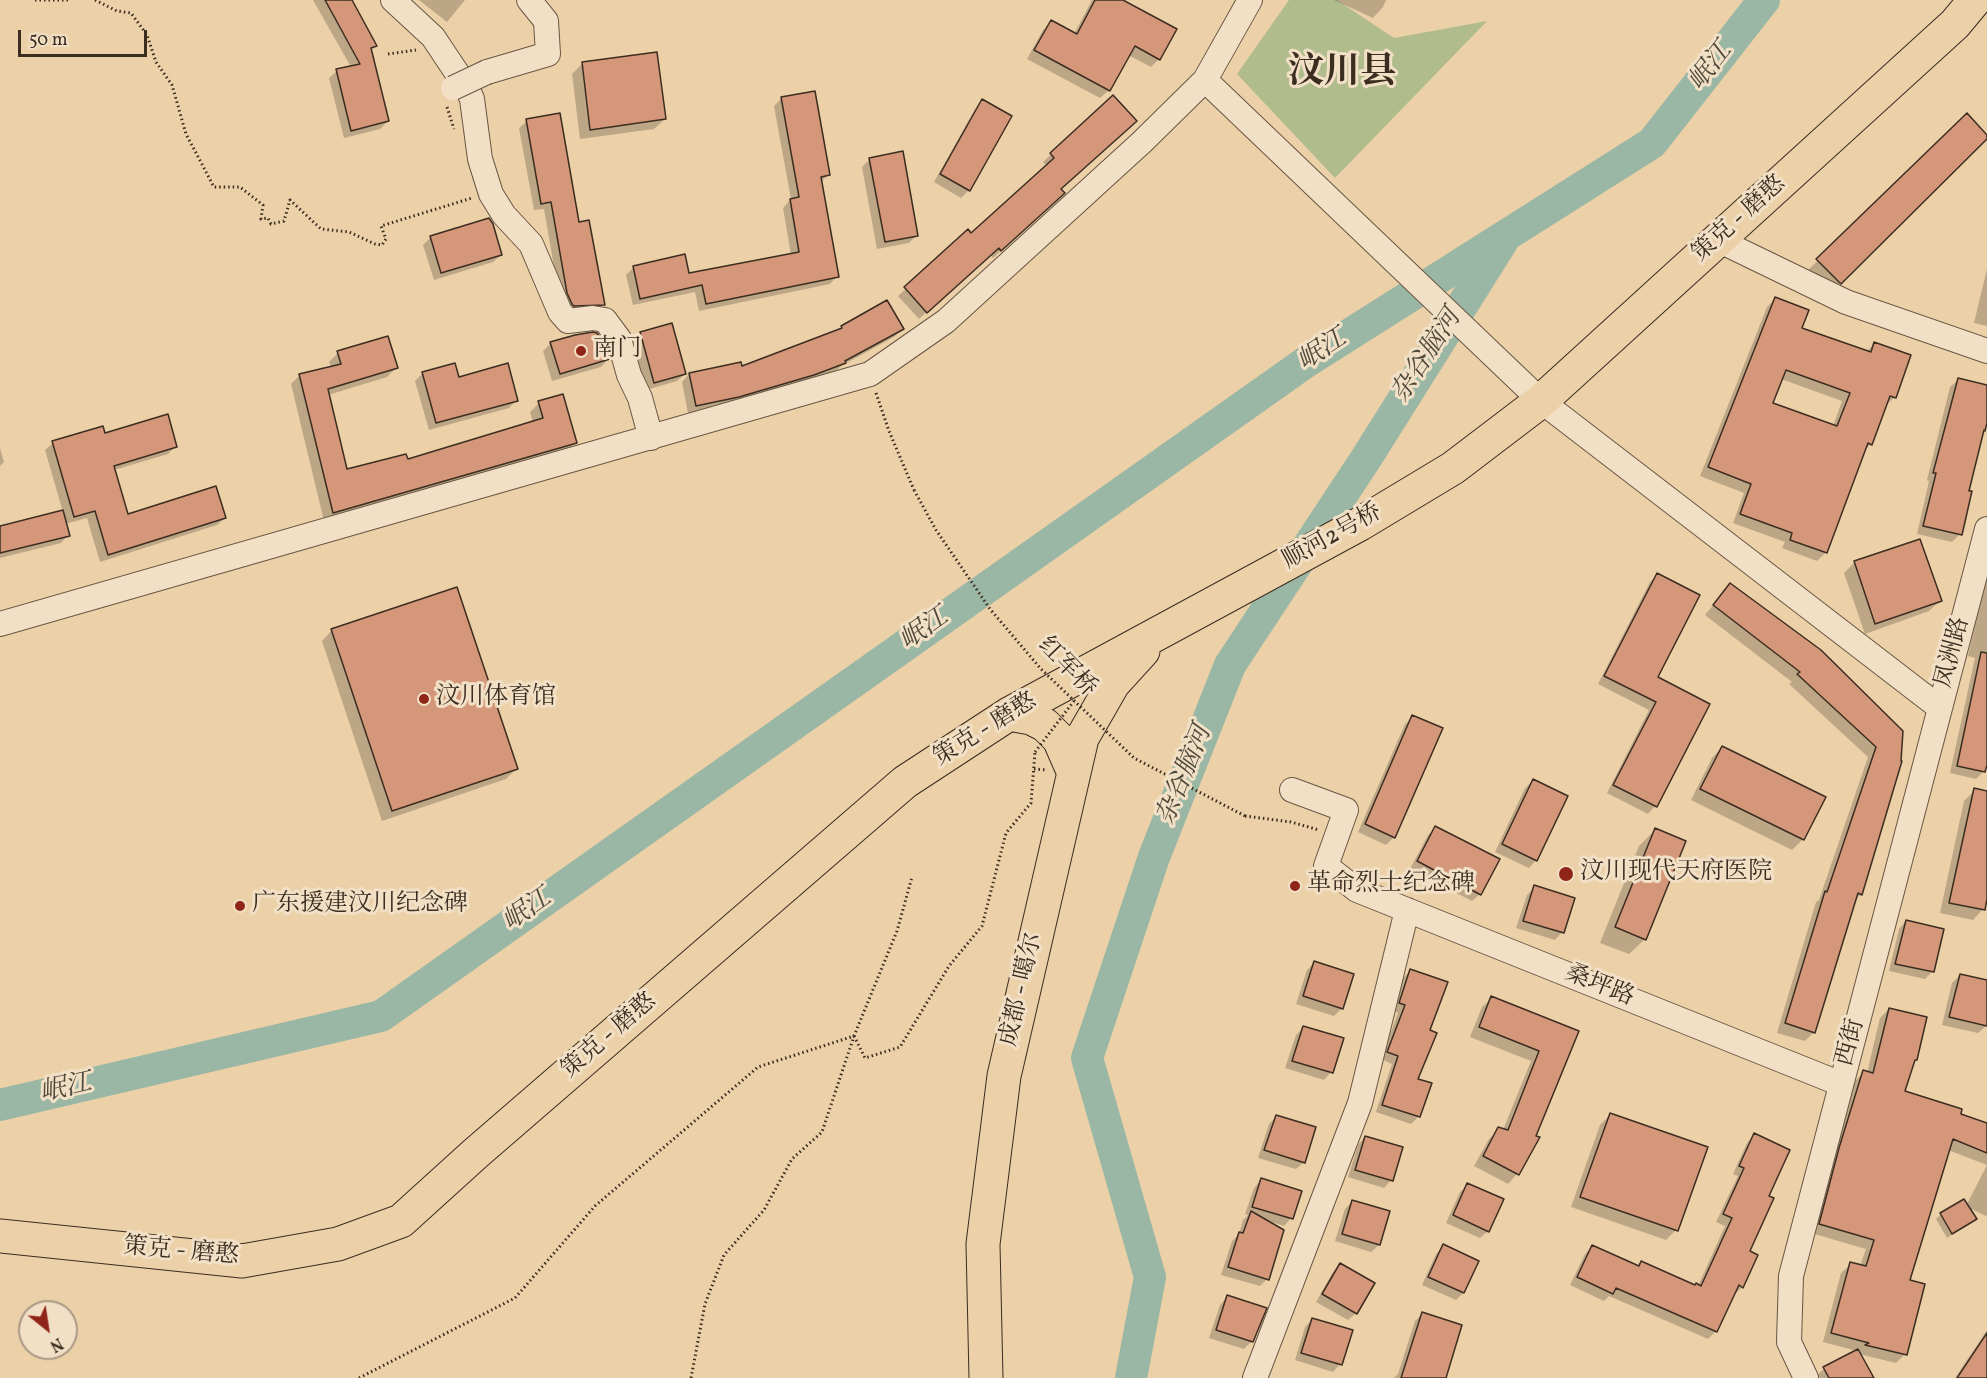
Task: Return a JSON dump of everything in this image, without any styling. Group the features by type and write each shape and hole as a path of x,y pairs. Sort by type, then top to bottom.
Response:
{"highway":[{"name":"策克 - 磨憨","path":"1498,433 1541,401 1955,24 1976,0"},
{"name":"顺河2号桥","path":"1161,633 1360,524 1453,468 1498,433"},
{"name":"策克 - 磨憨","path":"0,1236 242,1261 338,1244 400,1221 905,782 1009,714 1059,698 1161,633"},
{"name":"成都 - 噶尔","path":"986,1378 982,1244 1004,1076 1075,761 1082,738 1113,684 1161,633"},
{"path":"1009,714 1031,718 1045,725 1075,761"}],"street":[{"path":"393,0 433,37 467,88 472,99 480,159 491,194 504,215 531,244 560,312 568,321 593,318 605,320 619,339 629,375 640,398 651,438"},
{"path":"447,91 487,72 548,54 546,21 529,0"},
{"path":"0,624 870,374 946,321 1142,142 1205,80 1250,0"},
{"path":"1205,80 1541,401 1940,708"},
{"path":"1718,240 1846,302 1987,351"},
{"name":"凤洲路","path":"1940,708 1987,529"},
{"name":"西街","path":"1806,1378 1790,1342 1791,1276 1940,708"},
{"path":"1292,790 1346,810 1337,836"},
{"name":"桑坪路","path":"1337,836 1326,866 1357,890 1841,1084"},
{"path":"1255,1378 1360,1103 1407,910"}],"path":[{"path":"35,0 68,0"},
{"path":"95,0 117,11 131,13 147,35 156,62 172,85 186,134 214,188 240,187 263,205 261,219 268,218 271,225 284,221 290,200 321,229 349,232 382,245 386,239 381,226 476,196"},
{"path":"388,54 422,49"},
{"path":"447,91 456,134"},
{"name":"红军桥","path":"870,374 889,431 914,490 936,530 990,609 1041,669 1059,698 1134,758 1245,816 1291,822 1337,836"},
{"path":"854,1036 865,1058 900,1047 949,966 982,926 1006,833 1031,803 1035,752 1059,698"},
{"path":"691,1378 705,1304 724,1255 764,1210 792,1159 822,1132 854,1036 897,931 912,877"},
{"path":"359,1378 515,1298 595,1206 758,1067 854,1036"}],"green space":[{"path":"1289,0 1337,0 1394,38 1487,21 1335,178 1237,74"}],"building":[{"path":"325,0 352,0 377,46 371,48 389,121 351,131 336,69 360,64"},
{"path":"1095,0 1123,0 1177,29 1160,60 1135,46 1110,91 1034,50 1051,20 1077,34"},
{"path":"657,52 666,119 590,130 582,62"},
{"path":"815,91 830,175 821,177 839,277 706,304 702,285 640,299 633,266 685,254 689,273 799,252 790,199 799,197 781,97"},
{"path":"1113,95 1137,121 1061,189 1065,193 1001,251 999,248 927,313 904,287 968,229 971,233 1054,158 1050,153"},
{"path":"982,99 1012,116 970,191 940,174"},
{"path":"560,113 579,222 589,220 605,305 574,306 572,304 567,293 551,202 541,204 526,119"},
{"path":"1967,113 1987,135 1987,139 1841,284 1816,259"},
{"path":"903,151 918,236 885,242 869,158"},
{"path":"489,218 502,255 441,273 430,236"},
{"path":"1775,297 1809,310 1802,328 1871,352 1874,342 1911,355 1896,398 1890,396 1872,445 1868,443 1827,553 1790,540 1792,533 1740,514 1751,484 1708,467","holes":["1786,370 1850,393 1837,426 1773,403"]},
{"path":"887,300 904,329 845,361 846,363 739,397 696,406 689,373 741,362 742,366 842,328 841,326"},
{"path":"672,323 686,374 654,383 640,332"},
{"name":"南门","path":"597,333 606,345 610,359 560,374 550,342"},
{"path":"388,336 398,368 328,389 347,469 406,454 408,459 543,418 538,401 563,394 577,443 333,513 299,374 341,364 337,351"},
{"path":"455,363 459,377 508,363 518,401 436,423 422,372"},
{"path":"1958,378 1987,385 1987,423 1969,491 1972,491 1962,535 1923,526 1936,473 1933,473"},
{"path":"168,414 177,447 114,466 128,514 216,486 226,518 108,555 95,511 74,517 52,441 103,426 105,433"},
{"path":"63,510 70,536 0,553 0,526"},
{"path":"1920,539 1942,601 1875,624 1854,561"},
{"path":"1657,573 1700,595 1658,677 1710,704 1657,807 1613,785 1656,702 1604,676"},
{"path":"1730,583 1821,650 1903,731 1902,761 1862,895 1858,893 1815,1033 1785,1023 1825,891 1827,892 1876,747 1797,674 1800,672 1713,605"},
{"name":"汶川体育馆","path":"457,587 518,769 392,811 331,629"},
{"path":"1981,652 1987,653 1987,765 1985,772 1957,766"},
{"path":"1412,715 1443,728 1395,838 1365,824"},
{"path":"1722,746 1826,797 1804,840 1700,789"},
{"path":"1533,779 1568,796 1537,861 1502,844"},
{"path":"1974,788 1987,791 1987,899 1985,910 1949,903"},
{"path":"1435,826 1500,859 1481,895 1417,861"},
{"path":"1655,828 1686,841 1646,940 1615,927"},
{"path":"1534,885 1575,898 1564,933 1523,921"},
{"path":"1906,920 1944,929 1934,972 1895,964"},
{"path":"1314,961 1354,974 1343,1009 1303,996"},
{"path":"1410,969 1448,982 1430,1030 1437,1033 1418,1079 1432,1083 1420,1117 1382,1105 1398,1056 1387,1052 1405,1005 1399,1003"},
{"path":"1960,974 1987,980 1987,1026 1949,1017"},
{"path":"1491,996 1579,1031 1536,1136 1540,1137 1519,1175 1483,1156 1498,1127 1508,1130 1539,1051 1479,1027"},
{"path":"1889,1008 1927,1017 1917,1060 1915,1060 1905,1091 1962,1109 1961,1114 1987,1123 1987,1153 1953,1139 1910,1280 1925,1284 1907,1355 1865,1345 1869,1343 1831,1333 1850,1262 1866,1266 1874,1240 1819,1224 1863,1070 1873,1073"},
{"path":"1303,1026 1344,1038 1333,1073 1292,1061"},
{"path":"1610,1113 1708,1147 1678,1231 1580,1197"},
{"path":"1276,1115 1316,1127 1305,1163 1264,1150"},
{"path":"1754,1133 1790,1150 1769,1196 1774,1198 1750,1251 1758,1255 1743,1288 1739,1285 1717,1332 1616,1288 1613,1294 1577,1277 1592,1245 1639,1266 1641,1261 1701,1286 1732,1218 1723,1214 1744,1168 1739,1166"},
{"path":"1365,1136 1403,1147 1393,1181 1355,1170"},
{"path":"1261,1178 1302,1191 1293,1219 1252,1207"},
{"path":"1467,1183 1504,1199 1489,1232 1453,1215"},
{"path":"1964,1199 1977,1219 1952,1234 1940,1213"},
{"path":"1352,1200 1390,1211 1380,1245 1342,1234"},
{"path":"1251,1211 1284,1230 1269,1280 1228,1267 1239,1232 1243,1233"},
{"path":"1443,1244 1479,1261 1464,1293 1428,1277"},
{"path":"1340,1263 1375,1283 1357,1314 1322,1294"},
{"path":"1227,1295 1267,1308 1253,1342 1216,1330"},
{"path":"1422,1312 1462,1325 1446,1378 1401,1378"},
{"path":"1312,1318 1353,1330 1342,1365 1301,1353"},
{"path":"1987,1333 1987,1378 1957,1378"},
{"path":"1858,1349 1874,1378 1829,1378 1823,1367"}],"waterway":[{"name":"岷江","path":"0,1105 381,1016 1306,362 1652,143 1764,0"},
{"name":"杂谷脑河","path":"1131,1378 1150,1277 1087,1058 1154,857 1230,665 1367,457 1502,242"}],"place":[{"name":"南门","path":"581,351"},
{"name":"汶川体育馆","path":"424,699"},
{"name":"汶川现代天府医院","path":"1566,874"},
{"name":"革命烈士纪念碑","path":"1295,886"},
{"name":"广东援建汶川纪念碑","path":"240,906"}],"district":[{"name":"汶川县","path":"1342,75"}]}
